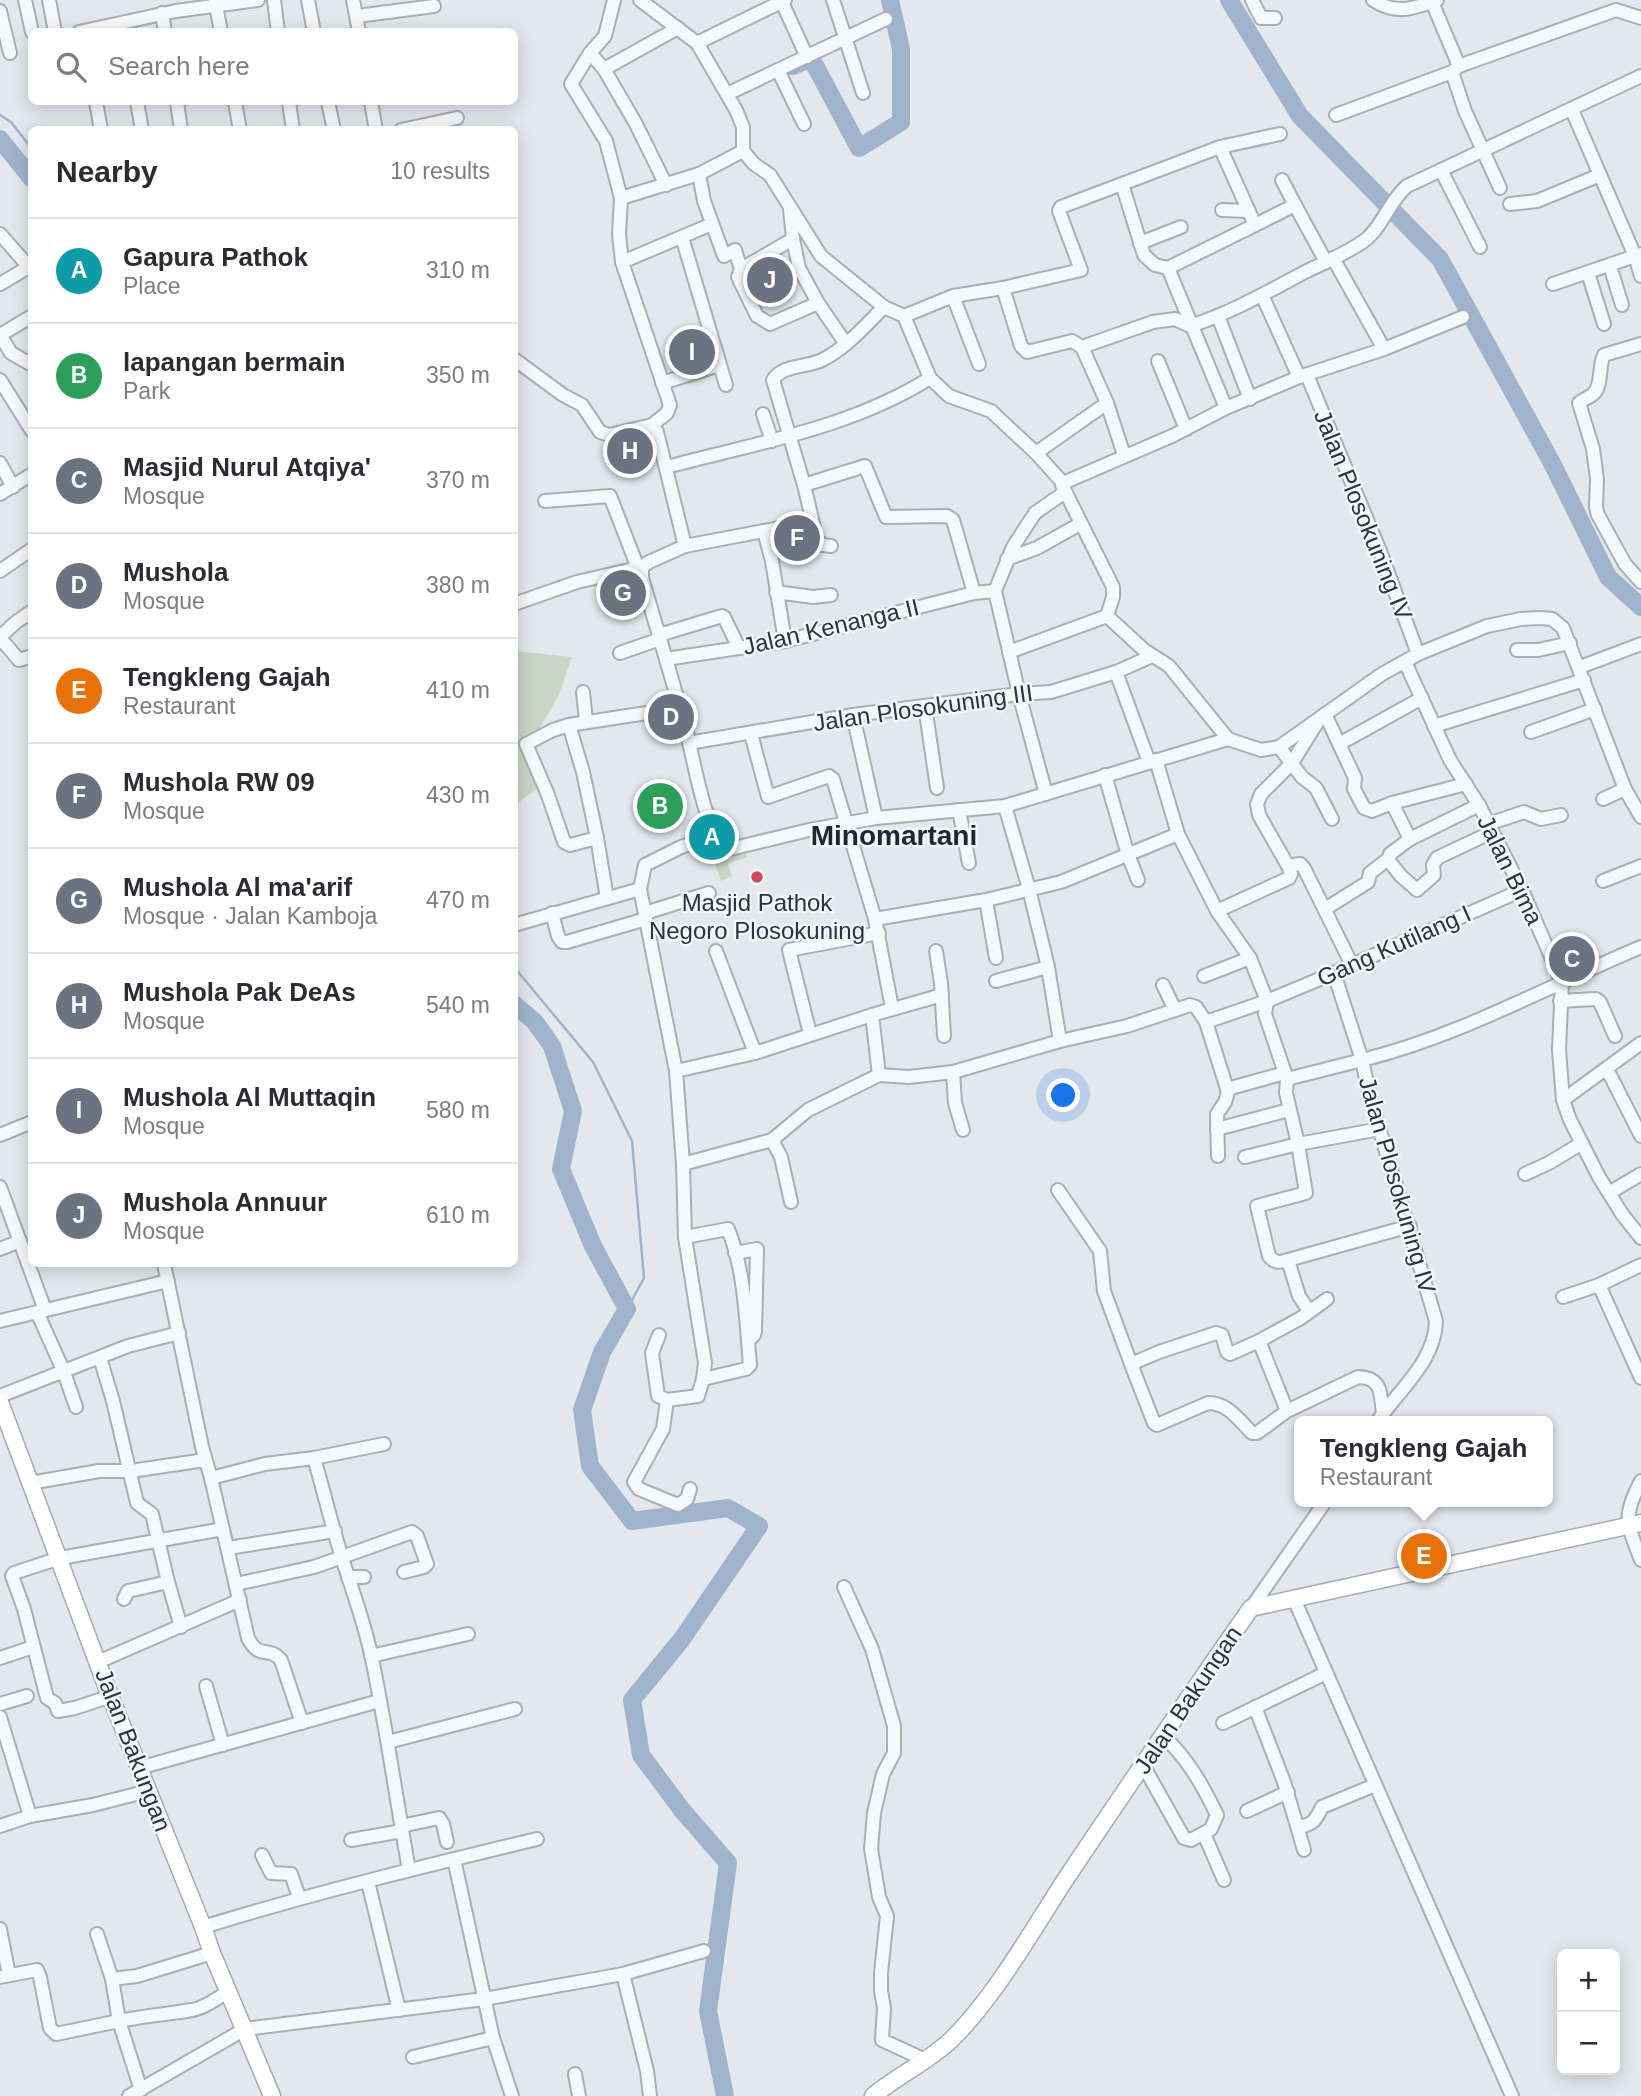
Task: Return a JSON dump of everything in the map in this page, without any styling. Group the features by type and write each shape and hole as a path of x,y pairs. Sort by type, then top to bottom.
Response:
{"main road":[{"name":"Jalan Bakungan","path":"0,1402 148,1791 272,2096"},
{"name":"Jalan Bakungan","path":"873,2096 950,2041 981,2004 1251,1608 1634,1524"}],"street":[{"path":"25,0 31,28"},
{"path":"50,0 54,28"},
{"path":"123,27 162,13 216,3 258,0"},
{"path":"274,0 278,28"},
{"path":"308,0 313,28"},
{"path":"353,0 358,28"},
{"path":"518,362 563,395 582,405 600,432 609,435 652,425 670,409 622,262 619,234 621,198 602,131 570,84 590,53 605,36 614,0"},
{"path":"640,0 696,43 727,94 743,127 743,151 754,164 770,175 821,256 884,307 904,316 930,378 949,396 991,411 1036,453 1063,486 1113,587 1107,616"},
{"path":"696,43 782,0 807,57"},
{"path":"833,0 863,93"},
{"path":"1252,0 1261,18 1275,18"},
{"path":"1373,0 1386,9 1400,10 1434,1 1448,40 1465,111 1500,188"},
{"path":"216,3 220,28"},
{"path":"357,16 434,6"},
{"path":"1336,115 1616,10 1641,18"},
{"path":"0,11 10,53"},
{"path":"162,13 164,28"},
{"path":"727,94 886,19"},
{"path":"604,69 678,28"},
{"path":"590,53 604,69 636,124 666,185"},
{"path":"778,70 804,124"},
{"path":"1082,347 1153,322 1175,319 1190,326 1262,295 1366,240 1398,193 1407,186 1641,76"},
{"path":"97,105 100,126"},
{"path":"138,105 141,126"},
{"path":"177,105 180,126"},
{"path":"236,105 239,126"},
{"path":"289,105 292,126"},
{"path":"329,105 333,126"},
{"path":"372,105 375,126"},
{"path":"1572,110 1638,255 1641,276"},
{"path":"417,126 457,118"},
{"path":"904,316 953,296 1003,288 1081,270 1059,208 1220,147 1280,134"},
{"path":"1220,147 1255,225"},
{"path":"621,198 699,174 743,151"},
{"path":"1441,170 1480,247"},
{"path":"699,174 712,224 724,256 735,250 741,269"},
{"path":"1510,204 1538,201 1600,175"},
{"path":"1282,180 1384,349"},
{"path":"1122,184 1144,254 1155,265 1168,268 1295,205"},
{"path":"790,206 799,268 818,303 846,344"},
{"path":"1222,209 1248,211"},
{"path":"622,262 712,224"},
{"path":"1140,243 1181,227"},
{"path":"0,234 28,264"},
{"path":"682,237 726,385"},
{"path":"793,239 741,269 738,276 757,316 770,324 818,303"},
{"path":"1553,284 1638,255"},
{"path":"1611,266 1622,305"},
{"path":"0,284 28,267"},
{"path":"1168,268 1226,408"},
{"path":"1588,273 1604,324"},
{"path":"1003,288 1021,346 1027,352 1072,341 1082,347 1107,403 1125,455"},
{"name":"Jalan Plosokuning IV","path":"1262,295 1303,376 1380,551 1419,654"},
{"path":"953,296 979,364"},
{"path":"831,546 819,543 811,522 804,485 772,383 775,376 786,369 824,360 846,344 884,307"},
{"path":"1218,316 1250,399"},
{"path":"1046,794 1018,694 995,591 1007,559 1035,513 1067,483 1226,408 1303,376 1384,349 1463,317"},
{"path":"28,318 0,335 5,356 28,364"},
{"path":"1641,344 1604,355 1598,388 1578,403 1593,449 1598,515 1625,564 1641,582"},
{"path":"1157,361 1186,429"},
{"path":"662,383 719,365"},
{"path":"667,467 772,441 858,415 930,378"},
{"path":"0,380 28,425"},
{"path":"1036,453 1107,403"},
{"path":"763,414 772,441"},
{"path":"652,425 659,437 685,546"},
{"path":"0,463 7,490"},
{"path":"804,485 865,466 886,517 947,516 953,520 974,593"},
{"path":"7,490 28,477"},
{"path":"7,490 28,487"},
{"path":"545,501 610,496 640,568 696,776 716,835 726,850 809,830 876,818 1005,806 1228,738"},
{"path":"518,603 577,582 640,568 685,546 811,522"},
{"path":"1007,559 1037,548 1080,524"},
{"path":"764,531 785,641"},
{"path":"0,571 28,552"},
{"name":"Jalan Kenanga II","path":"666,659 785,641 974,593 995,591"},
{"path":"776,592 813,597 831,595"},
{"path":"28,614 0,638 19,660 28,658"},
{"path":"621,653 722,616 739,648"},
{"path":"1009,652 1107,616"},
{"path":"1107,616 1117,628 1168,666 1228,738 1288,758 1316,788 1332,819"},
{"path":"1217,911 1289,878 1291,874 1288,866 1259,815 1257,804 1261,794 1322,716 1362,687 1419,654 1487,626 1521,620 1552,620 1563,628 1625,789 1640,813"},
{"path":"1517,650 1538,650 1570,643"},
{"path":"1434,726 1582,674 1641,644"},
{"name":"Jalan Plosokuning III","path":"689,743 853,715 1051,692 1116,672 1152,656"},
{"name":"Jalan Bima","path":"1405,662 1450,760 1479,805 1521,890 1562,982"},
{"path":"1116,672 1178,834 1217,911 1250,958 1267,1001 1265,1014 1286,1076 1286,1093 1306,1193 1257,1206 1269,1256 1279,1263 1410,1226"},
{"path":"583,692 586,721"},
{"path":"1339,744 1422,698"},
{"path":"925,706 937,788"},
{"path":"597,838 570,845 565,842 548,795 520,747 569,725 679,708"},
{"path":"1531,732 1595,709"},
{"path":"853,715 876,818"},
{"path":"1322,716 1355,778 1354,789 1364,808 1373,811 1392,803 1466,784"},
{"path":"1288,758 1322,716"},
{"path":"569,725 583,772 607,898"},
{"path":"751,734 768,797 831,776 879,933 892,1009"},
{"path":"1105,775 1138,880"},
{"path":"1603,799 1625,789"},
{"path":"1392,803 1410,839"},
{"path":"1325,908 1368,882 1370,873 1410,839 1479,805"},
{"path":"1005,806 1030,889 1048,967 1060,1041"},
{"path":"959,810 969,863"},
{"path":"1388,859 1401,876 1417,890 1435,874 1433,865 1437,858 1490,828 1524,812 1541,819 1561,815"},
{"path":"875,919 986,900 1061,882 1178,834"},
{"path":"659,1335 652,1359 658,1396 667,1400 698,1396 704,1379 705,1363 685,1237 676,1071 640,889 645,865 681,847 716,835"},
{"path":"1288,866 1300,864 1304,868 1352,965"},
{"path":"1603,881 1641,866"},
{"path":"518,924 640,889"},
{"name":"Gang Kutilang I","path":"1206,1022 1335,973 1521,890"},
{"path":"552,914 558,936 564,942 709,893"},
{"path":"986,900 996,958"},
{"path":"810,1034 789,950 879,933"},
{"name":"Jalan Plosokuning IV","path":"1381,1416 1418,1371 1436,1338 1436,1321 1362,1060 1387,1054 1483,1019 1641,947"},
{"path":"716,951 755,1053"},
{"path":"936,951 944,1036"},
{"path":"1204,976 1250,958"},
{"path":"996,981 1048,967"},
{"path":"1227,1088 1362,1060 1335,973"},
{"path":"1562,982 1559,1050 1563,1100 1609,1193 1641,1238"},
{"path":"1163,985 1175,1010"},
{"path":"676,1071 755,1053 872,1014 942,995"},
{"path":"1560,1001 1596,999 1600,1002 1615,1036"},
{"path":"683,1164 772,1140 808,1110 879,1075 909,1077 953,1072 1060,1041 1127,1026 1190,1005 1196,1007 1206,1022 1227,1088 1227,1097 1217,1114 1218,1156"},
{"path":"872,1014 879,1075"},
{"path":"1563,1100 1641,1043"},
{"path":"953,1072 956,1103 963,1130"},
{"path":"1610,1075 1641,1136"},
{"path":"1217,1129 1289,1110"},
{"path":"0,1135 28,1124"},
{"path":"1245,1157 1380,1129"},
{"path":"772,1140 781,1157 791,1202"},
{"path":"1525,1174 1582,1143"},
{"path":"1609,1193 1641,1174"},
{"path":"0,1187 76,1407"},
{"path":"1058,1190 1100,1251 1104,1291 1154,1423 1157,1425 1208,1403 1216,1403 1230,1410 1254,1433 1287,1411 1358,1377 1369,1377 1376,1381 1380,1389 1380,1416"},
{"path":"685,1237 725,1228 729,1232 744,1300 750,1365 746,1369 704,1379"},
{"path":"0,1250 20,1241"},
{"path":"735,1253 757,1249 755,1331 748,1341"},
{"path":"1288,1261 1299,1296 1309,1311"},
{"path":"1563,1297 1599,1285 1641,1265"},
{"path":"165,1267 205,1460 248,1638 254,1648 260,1652 273,1653 281,1660 302,1723"},
{"path":"0,1321 168,1281"},
{"path":"1599,1285 1640,1376"},
{"path":"1131,1364 1216,1333 1222,1335 1230,1354 1301,1318 1328,1299"},
{"path":"0,1396 128,1346 178,1333"},
{"path":"1259,1341 1287,1411"},
{"path":"100,1358 137,1503 152,1514 167,1582 181,1627"},
{"path":"667,1400 663,1429 634,1482 639,1489 678,1506 687,1499 690,1489"},
{"path":"211,1478 265,1464 314,1458 384,1444"},
{"path":"314,1458 342,1559 362,1616 388,1742 409,1870"},
{"path":"30,1483 99,1471 131,1471 205,1460"},
{"path":"1641,1481 1630,1502 1641,1560"},
{"path":"1251,1608 1322,1507"},
{"path":"111,1696 58,1711 57,1706 45,1695 24,1609 12,1576 18,1571 60,1558 223,1529"},
{"path":"228,1548 335,1531"},
{"path":"236,1584 342,1559 413,1532 427,1564 404,1572"},
{"path":"348,1577 364,1577"},
{"path":"124,1599 128,1591 167,1582"},
{"path":"1267,1586 1286,1600 1326,1673 1512,2096"},
{"path":"844,1587 872,1649 894,1726 894,1753 883,1774 874,1813 871,1849 879,1897 887,1916 881,1973 883,2040 923,2060"},
{"path":"98,1662 240,1600"},
{"path":"371,1656 468,1634"},
{"path":"0,1658 33,1647"},
{"path":"1223,1723 1326,1673"},
{"path":"206,1686 223,1745"},
{"path":"0,1704 26,1696"},
{"path":"139,1768 379,1701"},
{"path":"1255,1707 1287,1792 1304,1850"},
{"path":"388,1742 515,1709"},
{"path":"1,1720 30,1816"},
{"path":"1143,1765 1184,1838 1191,1840 1213,1827 1217,1815 1191,1768 1162,1735"},
{"path":"1298,1828 1314,1822 1322,1807 1375,1785"},
{"path":"0,1826 30,1816 93,1805 148,1791"},
{"path":"1247,1811 1287,1792"},
{"path":"351,1840 439,1818 447,1842"},
{"path":"1204,1834 1224,1880"},
{"path":"203,1927 299,1897 537,1839"},
{"path":"262,1855 271,1873 291,1874 299,1897"},
{"path":"454,1859 493,2038 512,2096"},
{"path":"368,1882 399,2010"},
{"path":"0,1929 4,1976 37,1970 50,2028 56,2034 154,2014 192,2010 228,1992"},
{"path":"97,1934 112,1979 135,2093 245,2029 484,1999 623,1974 704,1951"},
{"path":"112,1979 137,1976 212,1953"},
{"path":"623,1974 647,2071 650,2096"},
{"path":"413,2057 493,2038"},
{"path":"575,2074 579,2096"}],"green space":[{"path":"518,651 572,657 559,694 533,741 550,779 518,803"},
{"path":"743,849 747,857 728,864 732,876 721,881 714,860"}],"waterway":[{"path":"793,66 811,58 859,148 901,122 901,49 890,0"},
{"path":"1229,0 1300,116 1440,259 1553,465 1608,577 1641,607"},
{"path":"0,115 11,122 28,144"},
{"path":"0,139 28,174"},
{"path":"518,972 593,1062 632,1141 644,1278 627,1309"},
{"path":"518,1007 535,1022 552,1046 573,1111 561,1169 593,1246 627,1309 602,1352 582,1410 590,1466 632,1521 728,1508 759,1526 682,1639 632,1700 641,1755 682,1810 728,1863 708,2011 725,2096"}],"place":[{"name":"Mushola Annuur","path":"770,280"},
{"name":"Mushola Al Muttaqin","path":"692,352"},
{"name":"Mushola Pak DeAs","path":"630,451"},
{"name":"Mushola RW 09","path":"797,538"},
{"name":"Mushola Al ma'arif","path":"623,593"},
{"name":"Mushola","path":"671,717"},
{"name":"lapangan bermain","path":"660,806"},
{"name":"Gapura Pathok","path":"712,837"},
{"name":"Masjid Pathok Negoro Plosokuning","path":"757,877"},
{"name":"Masjid Nurul Atqiya'","path":"1572,959"},
{"name":"Tengkleng Gajah","path":"1424,1556"}],"district":[{"name":"Minomartani","path":"894,835"}]}
